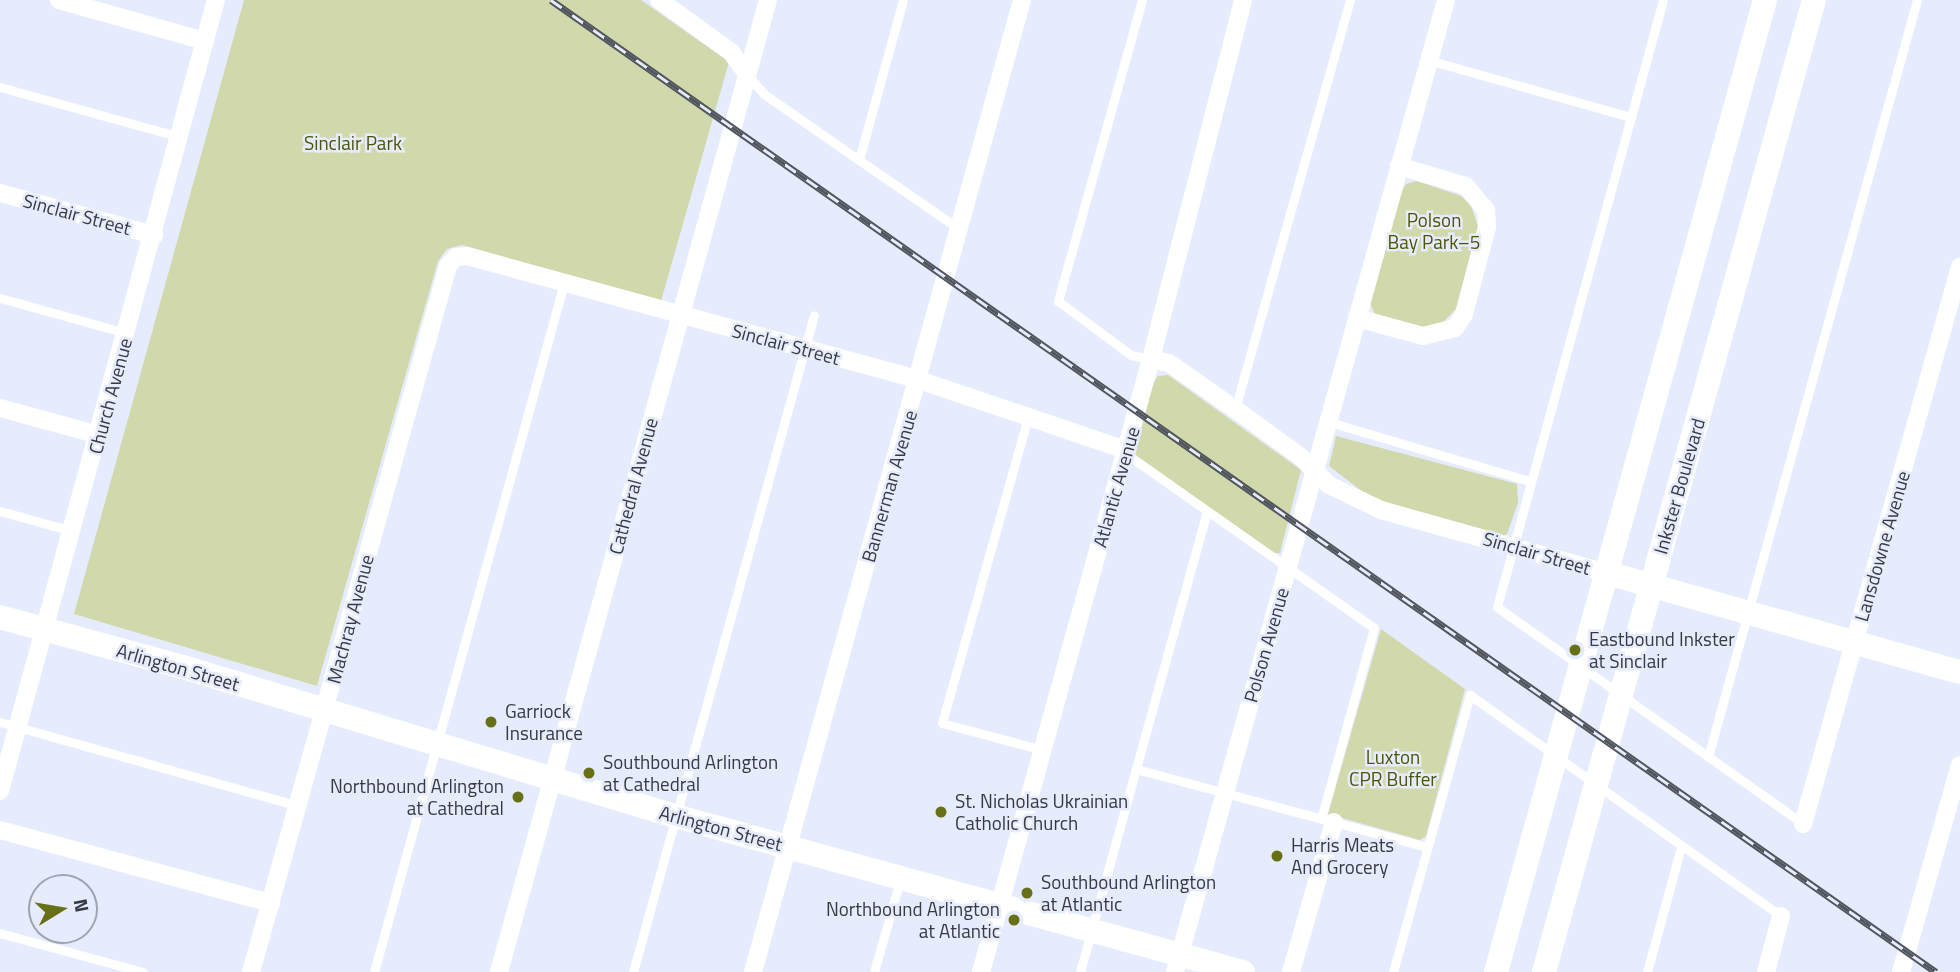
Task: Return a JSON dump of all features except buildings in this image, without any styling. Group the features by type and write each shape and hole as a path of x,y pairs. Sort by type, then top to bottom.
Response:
{"main road":[{"path":"1496,972 1765,0"},
{"name":"Inkster Boulevard","path":"1544,972 1814,0"},
{"name":"Sinclair Street","path":"1606,573 1960,672"},
{"name":"Arlington Street","path":"0,617 183,667 324,713 675,816 1092,930 1177,963 1243,972"}],"street":[{"path":"58,0 205,41"},
{"name":"Church Avenue","path":"0,791 216,0"},
{"path":"659,0 731,52 747,74"},
{"name":"Cathedral Avenue","path":"499,972 768,0"},
{"name":"Bannerman Avenue","path":"753,972 1022,0"},
{"name":"Atlantic Avenue","path":"981,972 1152,359 1244,0"},
{"name":"Polson Avenue","path":"1177,963 1446,0"},
{"path":"1357,318 1423,336 1438,335 1455,328 1471,289 1487,228 1486,210 1478,195 1466,186 1399,166"},
{"name":"Sinclair Street","path":"0,193 154,235"},
{"name":"Sinclair Street","path":"447,267 462,255 919,380 1125,452"},
{"name":"Machray Avenue","path":"251,972 447,267"},
{"name":"Lansdowne Avenue","path":"1802,824 1960,267"},
{"name":"Sinclair Street","path":"1152,359 1168,363 1235,409 1316,470 1329,485 1381,510 1606,573"},
{"path":"0,408 99,435"},
{"path":"1901,972 1960,765"},
{"path":"1291,972 1327,820"},
{"path":"0,830 271,903"},
{"path":"1766,972 1780,916"}],"lane":[{"path":"859,160 903,0"},
{"path":"1142,0 1058,301 1131,355 1152,359"},
{"path":"1235,409 1350,0"},
{"path":"1663,0 1497,607 1579,668 1802,824"},
{"path":"1708,757 1917,0"},
{"path":"1428,60 1631,117"},
{"path":"747,74 764,94 958,228"},
{"path":"0,87 180,136"},
{"path":"374,972 564,283"},
{"path":"0,298 127,333"},
{"path":"633,972 814,315"},
{"path":"1028,417 942,723 1043,750"},
{"path":"1329,422 1530,481"},
{"path":"1125,452 1374,628 1327,820"},
{"path":"0,511 73,531"},
{"path":"1080,972 1207,511"},
{"path":"1393,972 1470,695 1780,916"},
{"path":"0,722 298,806"},
{"path":"1136,769 1427,847"},
{"path":"1647,972 1681,847"},
{"path":"874,972 900,878"},
{"path":"0,933 143,972"}],"green space":[{"name":"Sinclair Park","path":"244,0 641,0 729,62 661,301 462,245 447,249 438,261 317,686 74,614"},
{"name":"Polson Bay Park–5","path":"1417,181 1461,196 1471,205 1478,227 1456,309 1441,324 1419,329 1376,317 1370,303 1402,191 1406,184"},
{"path":"1168,375 1301,470 1280,553 1271,553 1135,455 1152,385 1158,376"},
{"path":"1336,436 1517,484 1518,503 1507,534 1502,537 1371,498 1329,466"},
{"name":"Luxton CPR Buffer","path":"1381,629 1465,689 1426,836 1420,840 1328,814"}],"railway":[{"path":"551,0 1936,972"}],"place":[{"name":"Eastbound Inkster at Sinclair","path":"1575,650"},
{"name":"Garriock Insurance","path":"491,722"},
{"name":"Southbound Arlington at Cathedral","path":"589,773"},
{"name":"Northbound Arlington at Cathedral","path":"518,797"},
{"name":"St. Nicholas Ukrainian Catholic Church","path":"941,812"},
{"name":"Harris Meats And Grocery","path":"1277,856"},
{"name":"Southbound Arlington at Atlantic","path":"1027,893"},
{"name":"Northbound Arlington at Atlantic","path":"1014,920"}]}
